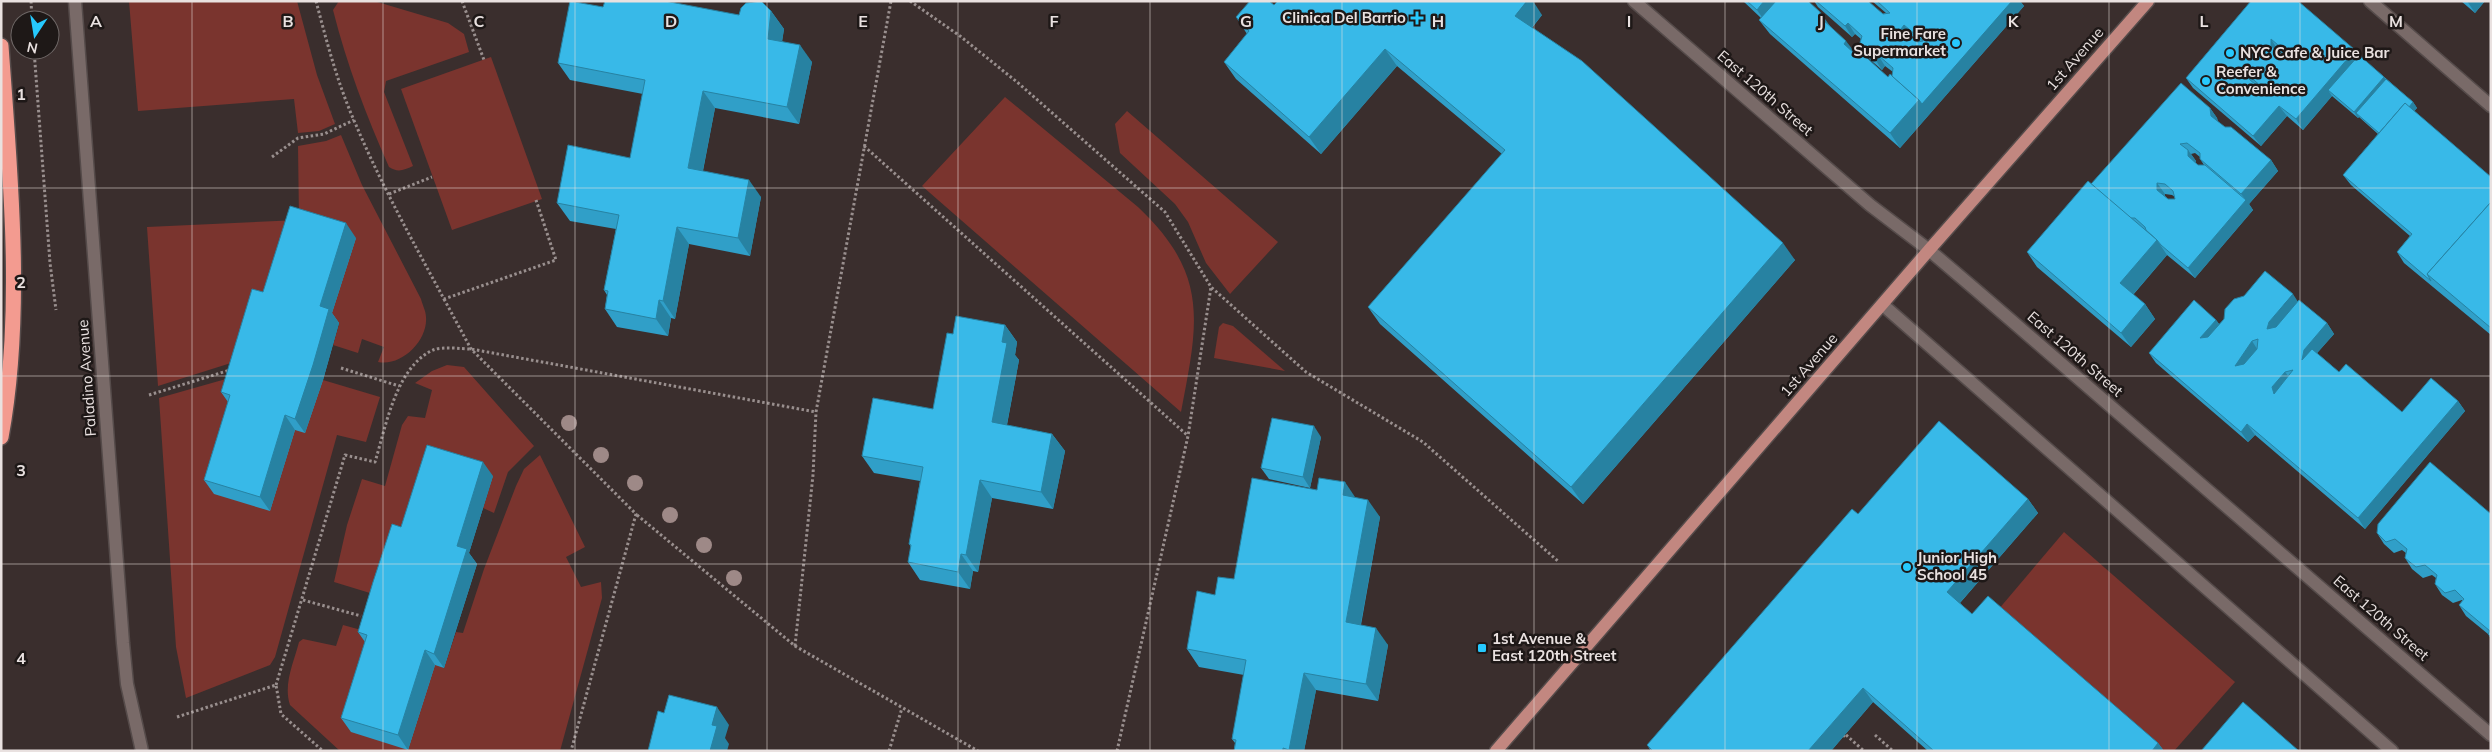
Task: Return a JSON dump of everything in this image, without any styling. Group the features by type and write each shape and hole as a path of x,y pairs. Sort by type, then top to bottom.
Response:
{"highway":[{"path":"1,46 9,184 12,335 7,403 1,437"}],"main road":[{"name":"1st Avenue","path":"1496,751 1929,250 2148,1"}],"street":[{"name":"Paladino Avenue","path":"75,1 123,643 127,684 142,751"},
{"name":"East 120th Street","path":"1634,1 1870,205 1929,250 2491,734"},
{"path":"2370,1 2491,106"},
{"path":"1883,304 2392,751"}],"path":[{"path":"316,1 329,52 354,120 389,194 472,349 636,514 794,646 978,751"},
{"path":"462,1 484,60"},
{"path":"794,646 813,474 816,412 891,1"},
{"path":"910,1 960,36 1017,82 1165,212 1211,287 1306,372 1423,442 1559,562"},
{"path":"35,60 50,263 56,310"},
{"path":"272,157 298,138 324,134 354,120"},
{"path":"864,146 1188,436"},
{"path":"389,194 432,177"},
{"path":"444,299 556,260 536,200"},
{"path":"1117,751 1188,436 1211,287"},
{"path":"323,751 281,714 276,685 345,455 374,462 399,386 408,369 434,349 472,349 816,412"},
{"path":"149,394 236,368"},
{"path":"341,368 399,386"},
{"path":"571,751 636,514"},
{"path":"303,600 361,616"},
{"path":"177,717 276,685"},
{"path":"889,751 902,708"},
{"path":"1840,740 1845,734 1864,751"},
{"path":"1875,735 1893,751"}],"shaded area":[{"path":"129,1 297,1 317,75 335,124 319,131 298,133 294,99 138,111"},
{"path":"339,1 374,1 448,23 464,34 469,52 386,81 384,92 413,166 404,170 389,167 365,109 344,50 333,10"},
{"path":"491,57 542,199 452,230 401,89"},
{"path":"1005,97 1138,207 1161,232 1177,255 1188,278 1193,302 1194,326 1192,352 1181,412 922,186"},
{"path":"1127,111 1278,242 1230,294 1206,263 1188,222 1175,204 1120,153 1115,124"},
{"path":"341,135 362,185 421,299 426,315 423,335 418,343 404,356 387,362 378,362 384,347 362,339 358,353 333,345 339,324 231,363 158,386 147,227 299,220 298,146 326,141"},
{"path":"1223,323 1233,326 1285,371 1214,358 1219,327"},
{"path":"447,365 464,367 534,446 508,472 494,513 483,508 493,476 383,597 334,582 347,525 362,479 385,486 402,425 408,416 425,418 432,390 415,383 432,371"},
{"path":"240,375 295,430 323,380 380,397 366,442 337,435 275,657 270,665 186,698 176,647 159,398"},
{"path":"540,455 585,547 566,557 581,587 601,582 602,598 560,751 340,751 290,705 288,681 299,642 303,639 336,646 343,625 372,633 444,668 456,632 463,633 484,569 516,486 524,469"},
{"path":"2064,532 2235,682 2174,751 2161,751 1998,610"}],"building":[{"path":"570,1 603,7 605,1 665,1 739,15 741,8 746,3 761,1 771,11 768,39 800,45 787,107 703,91 688,168 749,180 738,238 677,227 663,301 659,300 656,319 605,309 608,291 604,290 619,215 557,203 568,145 630,158 645,80 558,63"},
{"path":"1250,1 1269,1 1274,5 1278,1 1527,1 1515,16 1582,61 1783,243 1571,487 1368,307 1505,150 1385,49 1309,137 1224,62 1249,31 1236,17"},
{"path":"1747,1 1764,1 1757,10"},
{"path":"1776,1 1808,1 1820,12 1821,18 1846,41 1844,44 1854,53 1857,49 1888,77 1890,74 1919,100 1890,133 1759,20"},
{"path":"1816,1 1868,1 1883,14 1890,13 1877,1 2012,1 1922,104 1892,76 1893,68 1878,55 1875,59 1859,46 1862,36 1848,23 1845,26","holes":["1904,25 1923,41 1917,42 1901,29"]},
{"path":"2251,1 2298,1 2355,50 2296,119 2279,106 2253,136 2186,78","holes":["2271,39 2293,58 2286,58 2271,46","2242,73 2248,75 2262,87 2263,91"]},
{"path":"2359,55 2384,77 2354,112 2328,90"},
{"path":"2386,79 2413,102 2409,107 2405,103 2379,133 2356,113"},
{"path":"2181,83 2210,108 2211,116 2225,127 2231,127 2271,160 2241,194 2200,159 2200,153 2187,143 2180,144 2188,150 2188,156 2198,165 2205,165 2246,200 2188,268 2161,245 2135,218 2130,218 2091,184","holes":["2157,183 2165,184 2173,191 2175,199 2168,199 2157,190"]},
{"path":"2405,103 2491,177 2491,202 2427,274 2431,281 2397,252 2412,234 2343,175"},
{"path":"2088,181 2157,240 2120,283 2145,304 2121,333 2027,252"},
{"path":"2491,202 2491,328 2427,274"},
{"path":"290,206 346,223 320,306 329,309 313,365 295,419 285,415 260,497 204,480 230,395 221,392 252,289 263,292"},
{"path":"2265,271 2293,294 2269,322 2267,329 2276,327 2299,300 2327,323 2304,350 2302,360 2312,349 2339,372 2346,364 2402,412 2431,378 2458,401 2358,518 2247,424 2241,432 2149,353 2194,300 2216,320 2200,338 2208,337 2224,319 2225,309 2234,299 2244,296","holes":["2258,339 2257,349 2244,364 2235,366 2252,341","2293,370 2274,394 2272,387 2285,372"]},
{"path":"956,316 1005,325 1002,342 1007,343 992,422 1052,434 1041,492 980,480 966,555 961,554 958,572 908,562 911,545 909,544 923,467 862,456 873,398 933,409 947,333 953,334"},
{"path":"1272,418 1314,426 1303,477 1261,468"},
{"name":"Junior High School 45","path":"1939,421 2028,499 1947,592 1972,614 1988,596 2158,743 2152,751 1934,751 1863,688 1808,751 1653,751 1647,745 1852,509 1858,514"},
{"path":"427,445 483,462 457,546 467,549 434,654 425,650 398,735 341,718 367,635 358,632 373,582 392,524 401,527"},
{"path":"2430,462 2491,514 2491,637 2488,634 2490,631 2459,605 2464,599 2455,590 2445,593 2435,584 2437,575 2425,565 2416,567 2405,558 2407,549 2395,539 2386,542 2377,533 2378,524"},
{"path":"1252,478 1317,490 1319,478 1345,482 1343,495 1368,500 1346,622 1376,628 1366,684 1304,673 1289,750 1283,748 1283,751 1234,751 1236,740 1232,739 1246,660 1187,649 1197,591 1215,595 1218,577 1234,579"},
{"path":"669,695 717,707 712,725 717,726 710,751 648,751 658,711 664,713"},
{"path":"2243,702 2299,751 2201,751"}],"place":[{"name":"Clinica Del Barrio","path":"1417,18"},
{"name":"Fine Fare Supermarket","path":"1956,43"},
{"name":"NYC Cafe & Juice Bar","path":"2230,53"},
{"name":"Reefer & Convenience","path":"2206,81"},
{"name":"Junior High School 45","path":"1907,567"},
{"name":"1st Avenue & East 120th Street","path":"1482,648"}]}
